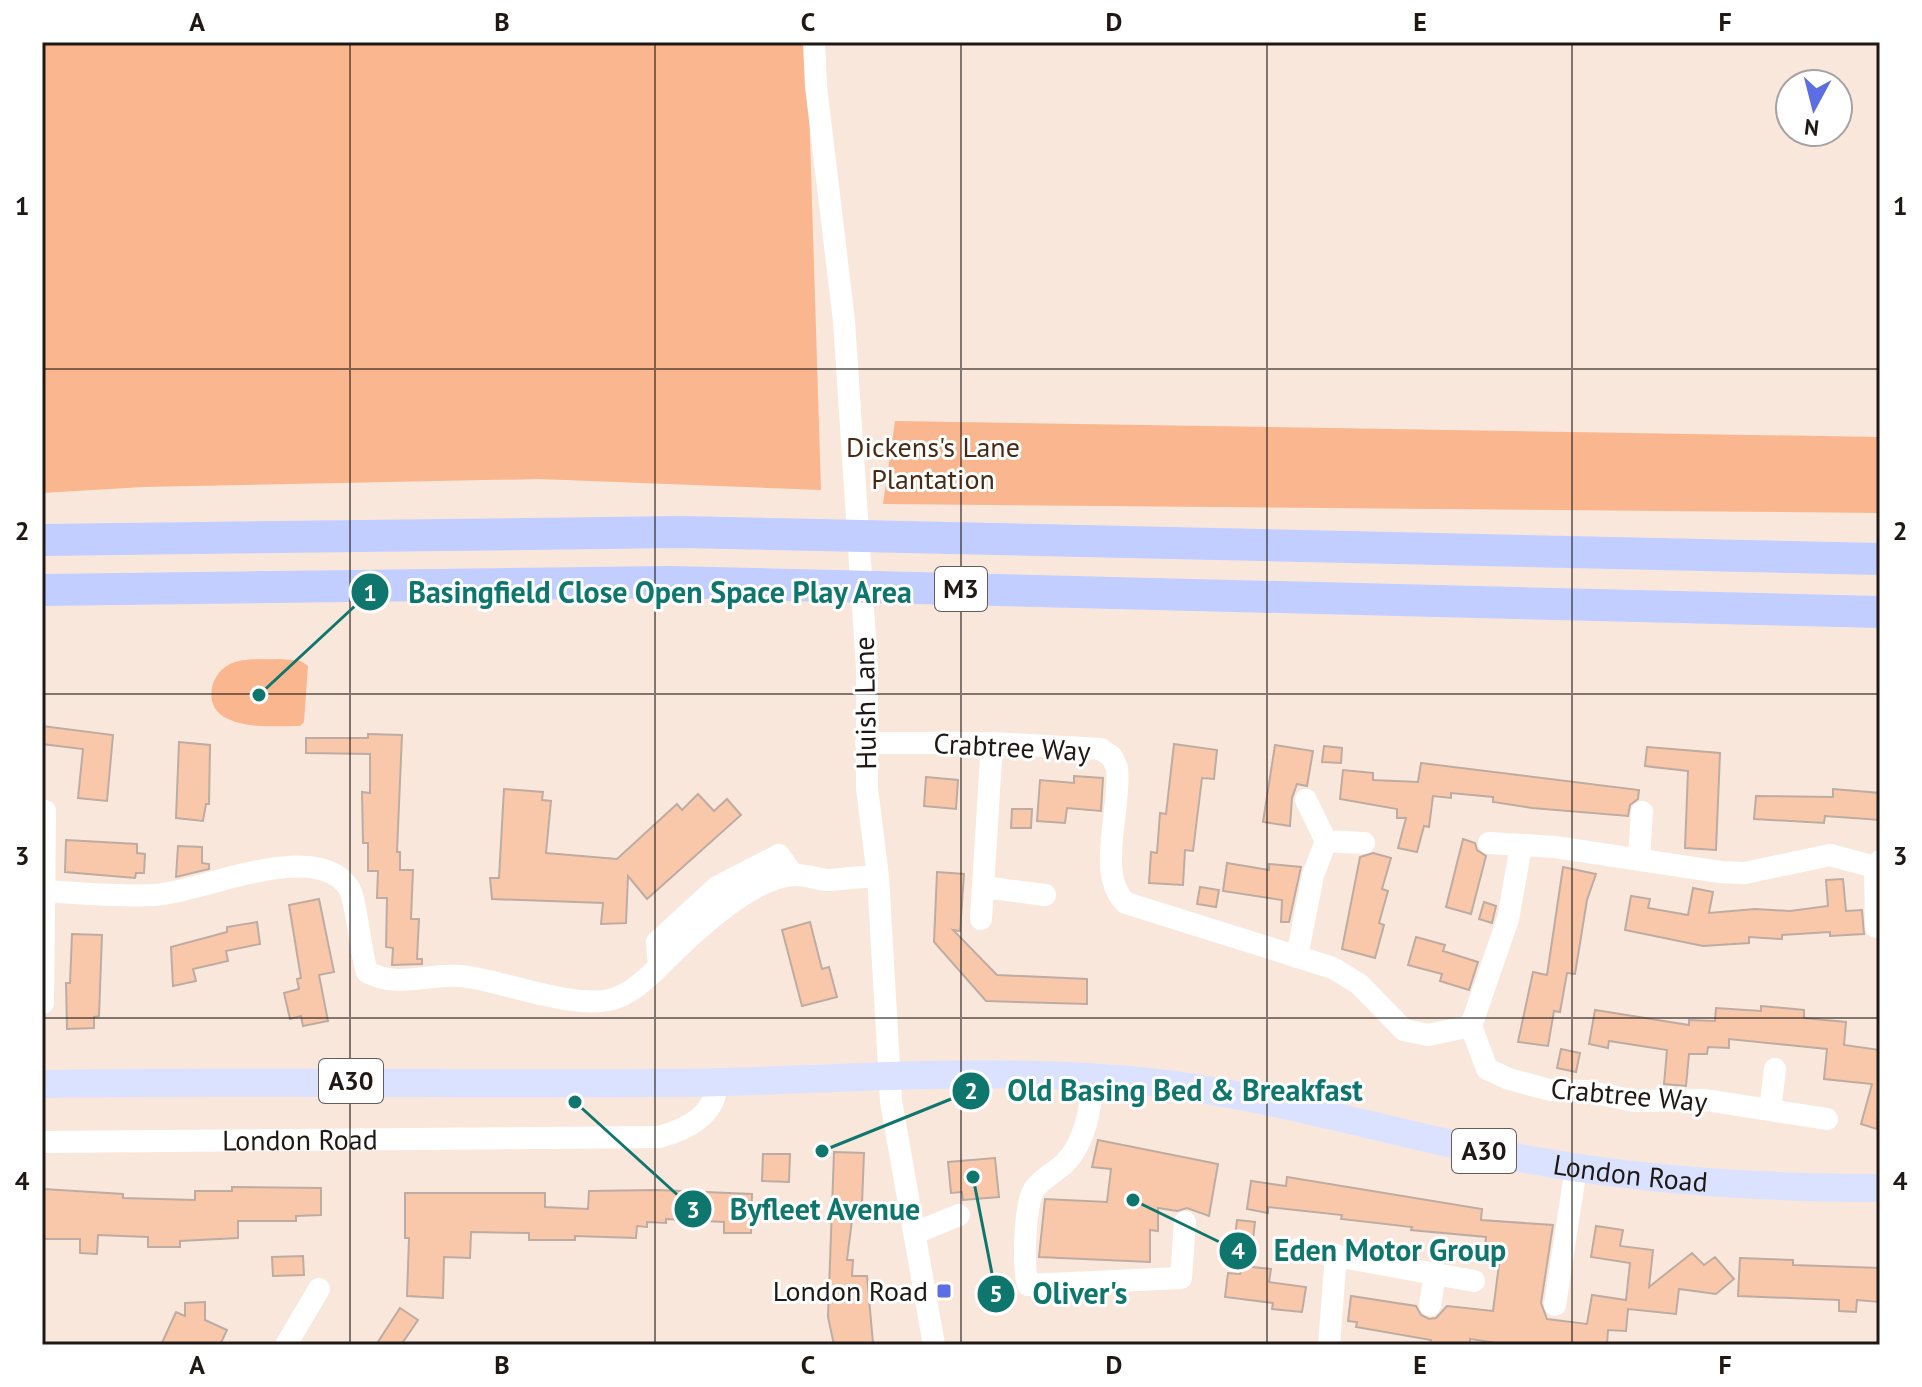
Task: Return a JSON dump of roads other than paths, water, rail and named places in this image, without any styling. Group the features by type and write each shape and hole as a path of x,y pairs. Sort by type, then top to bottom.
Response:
{"highway":[{"name":"M3","path":"42,540 681,532 1880,559"},
{"name":"M3","path":"42,590 671,582 1880,612"}],"main road":[{"name":"London Road","path":"42,1084 716,1082 889,1077 1093,1077 1247,1099 1576,1168 1729,1183 1880,1188"}],"street":[{"name":"Huish Lane","path":"814,42 816,86 844,321 867,668 867,788 878,877 889,1077 897,1153 915,1233 934,1345"},
{"name":"Crabtree Way","path":"866,743 992,743 1101,749 1112,757 1119,780 1111,870 1116,893 1126,903 1333,968 1359,984 1404,1030 1428,1035 1471,1026 1487,1069 1509,1079 1550,1090 1586,1091 1634,1101 1705,1100 1827,1119"},
{"path":"981,919 992,743"},
{"path":"1297,957 1313,875 1326,841 1306,800"},
{"path":"43,988 45,811"},
{"path":"1639,858 1642,812"},
{"path":"1326,841 1364,843"},
{"path":"1489,843 1555,847 1720,872 1745,873 1830,855 1877,864 1876,927"},
{"path":"1471,1026 1508,919 1521,846"},
{"path":"44,891 158,895 250,872 310,867 334,872 350,890 367,972 382,980 404,983 430,976 461,976 576,1000 615,998 659,966 726,907 759,887 793,875 825,880 878,877"},
{"path":"983,887 1045,895"},
{"path":"1770,1110 1775,1069"},
{"path":"1093,1077 1091,1109 1083,1131 1066,1162 1036,1186 1031,1195 1027,1234 1028,1285 1181,1278 1185,1222"},
{"name":"London Road","path":"46,1142 659,1137 683,1131 706,1113 717,1090 716,1082"},
{"path":"1555,1304 1576,1168"},
{"path":"915,1233 959,1215"},
{"path":"1298,1249 1474,1281"},
{"path":"1329,1345 1336,1255"},
{"path":"1430,1305 1435,1274"},
{"path":"286,1345 319,1288"}],"place":[{"name":"Basingfield Close Open Space Play Area","path":"259,695"},
{"name":"Byfleet Avenue","path":"575,1102"},
{"name":"Old Basing Bed & Breakfast","path":"822,1151"},
{"name":"Oliver's","path":"973,1177"},
{"name":"Eden Motor Group","path":"1133,1200"},
{"name":"London Road","path":"944,1291"}],"park label":[{"name":"Dickens's Lane Plantation","path":"933,463"}]}
